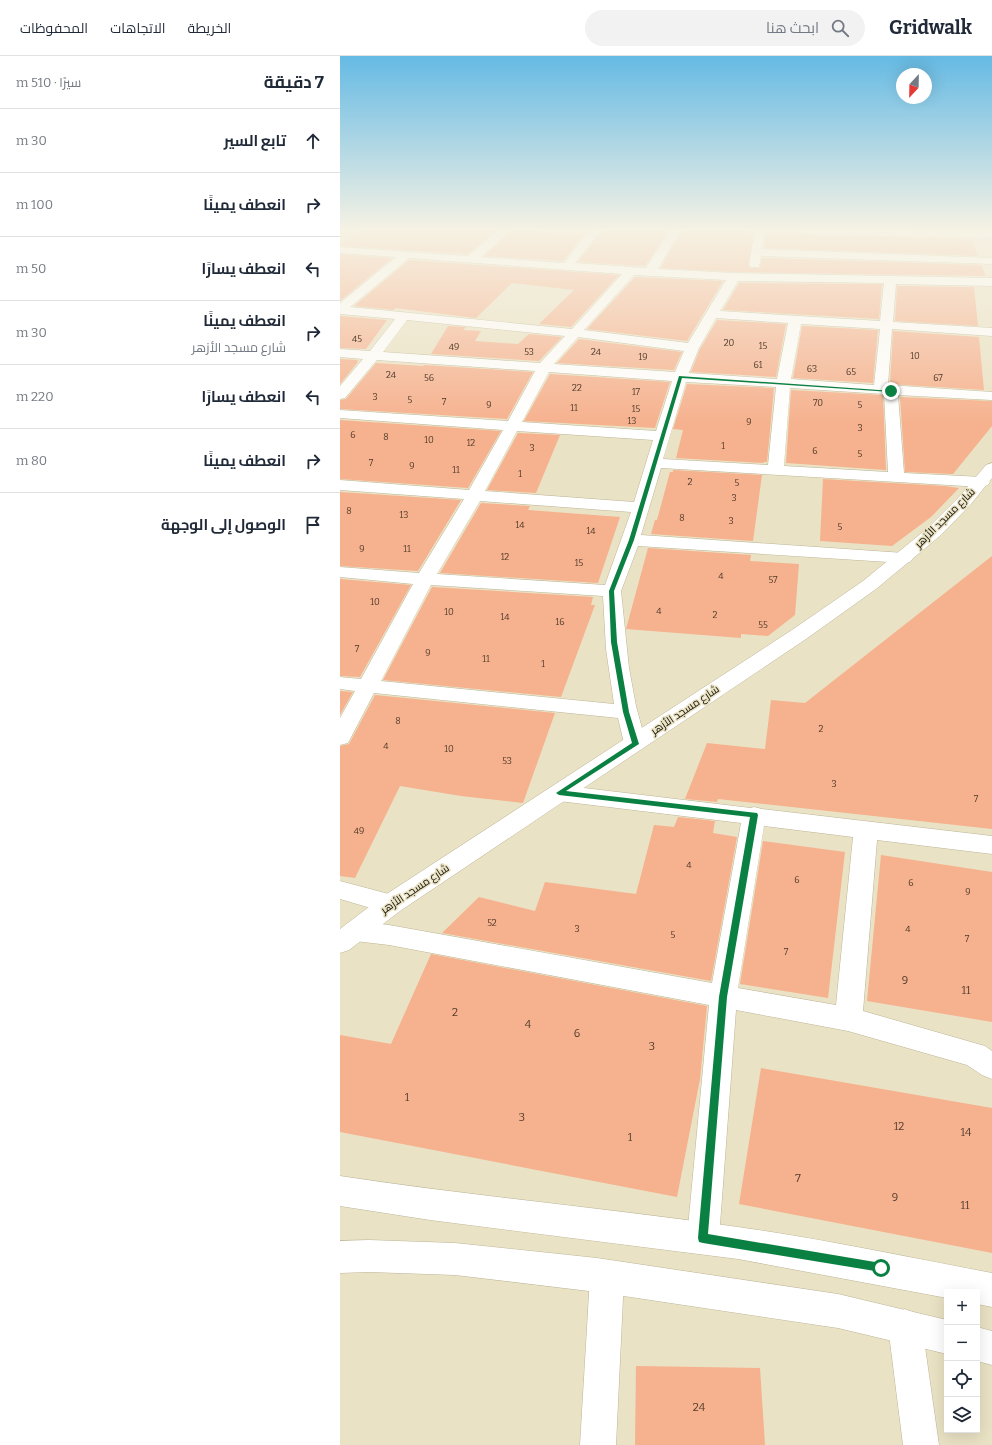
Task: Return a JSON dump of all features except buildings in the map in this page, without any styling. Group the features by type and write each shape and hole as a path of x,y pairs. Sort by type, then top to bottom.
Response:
{"street":[{"path":"340,310 357,296"},
{"path":"340,738 425,579 474,496 545,366 609,296"},
{"path":"635,744 626,712 614,642 612,591 632,540 680,377 692,348 723,296"},
{"path":"889,296 886,325 886,390 896,476"},
{"path":"340,310 575,333 692,348"},
{"path":"712,314 992,332"},
{"path":"340,395 403,317"},
{"path":"776,469 783,383 794,319"},
{"path":"340,353 545,366 680,377 992,396"},
{"path":"340,414 663,436"},
{"path":"654,463 896,476 987,475"},
{"name":"شارع مسجد الأزهر","path":"348,937 391,904 635,744 829,614 904,558 938,528 987,475"},
{"path":"340,485 641,508"},
{"path":"632,540 904,558"},
{"path":"340,572 612,591"},
{"path":"340,684 626,712"},
{"path":"559,793 866,828 992,845"},
{"path":"703,1238 723,997 754,815"},
{"path":"848,1019 866,828"},
{"path":"340,890 391,904"},
{"path":"348,937 389,935 450,948 848,1019 975,1055 992,1066"},
{"path":"340,1178 352,1193 591,1226 703,1238 881,1268 992,1290"},
{"path":"340,1257 369,1256 455,1259 607,1277 838,1311 944,1336"},
{"path":"598,1445 607,1277"},
{"path":"905,1326 921,1445"},
{"path":"980,1345 992,1348"}],"route":[{"path":"881,1268 703,1238 723,997 754,815 559,793 635,744 626,712 614,642 612,591 632,540 680,377 891,391"}]}
